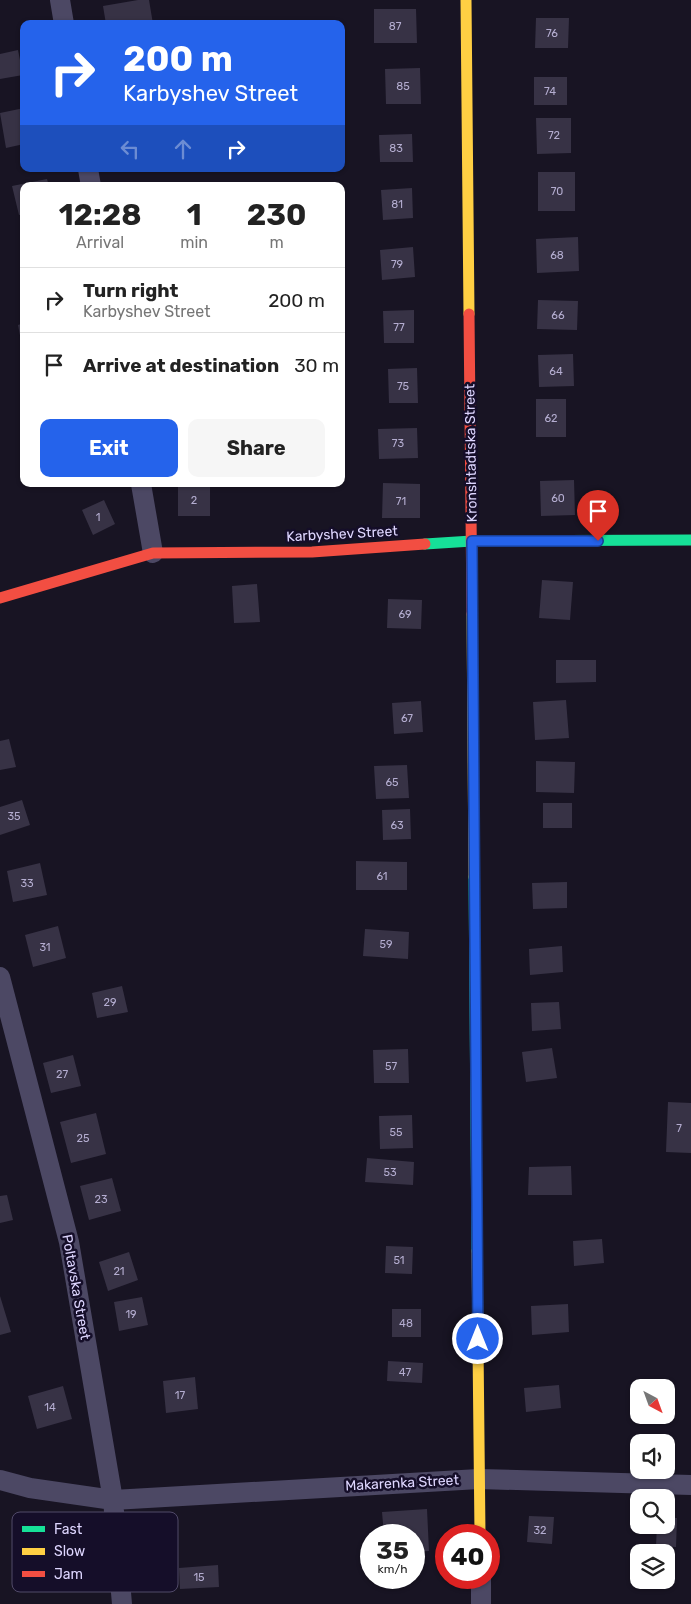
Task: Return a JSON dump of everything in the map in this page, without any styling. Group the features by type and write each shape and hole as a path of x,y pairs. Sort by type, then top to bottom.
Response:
{"street":[{"path":"60,0 63,20"},
{"name":"Kronshtadtska Street","path":"466,0 480,1524"},
{"path":"142,487 153,553"},
{"name":"Karbyshev Street","path":"0,598 153,553 312,552 472,541 691,540"},
{"name":"Poltavska Street","path":"0,977 69,1242 114,1512"},
{"name":"Makarenka Street","path":"0,1480 30,1488 113,1500 479,1479 691,1485"},
{"path":"481,1589 482,1604"}],"building":[{"path":"149,0 152,20 105,20 103,6"},
{"path":"374,9 416,9 417,43 374,43"},
{"path":"536,18 569,18 568,48 535,48"},
{"path":"18,50 20,76 0,79 0,54"},
{"path":"420,68 421,104 386,104 385,69"},
{"path":"534,77 567,77 567,105 534,105"},
{"path":"20,109 20,145 6,148 0,113"},
{"path":"536,118 571,118 571,153 537,154"},
{"path":"412,134 413,162 380,162 379,135"},
{"path":"538,172 575,172 575,211 538,211"},
{"path":"47,179 48,182 32,182"},
{"path":"20,184 20,215 19,215 12,186"},
{"path":"412,188 413,218 383,220 381,190"},
{"path":"578,237 579,271 537,273 536,239"},
{"path":"413,247 415,277 382,280 380,250"},
{"path":"538,300 578,301 577,330 537,329"},
{"path":"414,310 414,343 384,343 383,311"},
{"path":"573,354 574,386 539,387 538,355"},
{"path":"417,368 418,403 389,403 388,369"},
{"path":"536,399 566,399 566,437 536,437"},
{"path":"417,428 418,458 379,459 378,429"},
{"path":"574,480 575,515 541,516 540,481"},
{"path":"383,483 420,484 420,518 382,518"},
{"path":"178,487 210,487 210,516 178,516"},
{"path":"104,500 115,524 93,535 82,510"},
{"path":"542,580 573,582 570,620 539,618"},
{"path":"257,584 260,622 234,623 232,586"},
{"path":"388,599 422,600 421,629 387,628"},
{"path":"556,660 596,660 596,682 556,683"},
{"path":"566,700 569,738 535,740 533,702"},
{"path":"421,701 423,732 394,734 392,703"},
{"path":"9,739 16,767 0,770 0,741"},
{"path":"536,761 575,762 574,793 536,792"},
{"path":"407,765 409,798 376,799 374,766"},
{"path":"22,800 30,825 0,835 0,807"},
{"path":"543,803 572,803 572,828 543,828"},
{"path":"410,809 411,839 383,840 382,810"},
{"path":"356,861 407,862 407,890 356,890"},
{"path":"40,863 47,895 13,902 7,871"},
{"path":"567,882 567,908 533,909 532,883"},
{"path":"58,926 66,958 33,967 25,935"},
{"path":"365,929 409,932 408,959 363,956"},
{"path":"562,946 563,972 530,975 529,949"},
{"path":"122,986 128,1012 97,1018 92,993"},
{"path":"559,1002 561,1029 532,1031 531,1003"},
{"path":"552,1048 557,1078 526,1082 522,1052"},
{"path":"408,1049 409,1083 374,1083 373,1050"},
{"path":"73,1055 81,1086 51,1093 43,1063"},
{"path":"668,1102 691,1103 691,1153 666,1152"},
{"path":"96,1113 106,1154 71,1163 60,1122"},
{"path":"412,1115 413,1148 380,1149 379,1116"},
{"path":"367,1158 414,1162 413,1185 365,1182"},
{"path":"571,1166 572,1195 528,1195 529,1167"},
{"path":"112,1178 121,1211 89,1220 80,1186"},
{"path":"7,1195 13,1220 0,1223 0,1196"},
{"path":"602,1239 604,1263 574,1266 573,1241"},
{"path":"386,1246 413,1247 412,1274 385,1273"},
{"path":"129,1252 138,1280 108,1291 99,1262"},
{"path":"0,1296 11,1332 0,1335"},
{"path":"142,1297 148,1325 119,1331 114,1302"},
{"path":"568,1304 569,1332 532,1335 531,1306"},
{"path":"392,1309 421,1309 421,1337 392,1337"},
{"path":"388,1361 423,1363 422,1383 387,1381"},
{"path":"195,1377 198,1409 166,1413 163,1381"},
{"path":"559,1385 561,1408 526,1412 524,1388"},
{"path":"63,1386 72,1419 37,1429 28,1396"},
{"path":"427,1509 429,1551 425,1551 425,1524 383,1524 382,1512"},
{"path":"529,1516 554,1517 552,1544 527,1542"},
{"path":"675,1518 677,1518 676,1547 675,1544 656,1544 657,1534 675,1534"},
{"path":"218,1565 219,1587 180,1589 179,1568"}],"traffic: fast":[{"path":"425,544 472,541 691,540"},
{"path":"474,877 477,1251"}],"traffic: slow":[{"path":"466,0 469,314"},
{"path":"472,614 474,877"},
{"path":"477,1251 480,1524"}],"traffic: jam":[{"path":"469,314 472,614"},
{"path":"0,598 153,553 312,552 425,544"}],"route":[{"path":"478,1339 472,541 598,541"}]}
